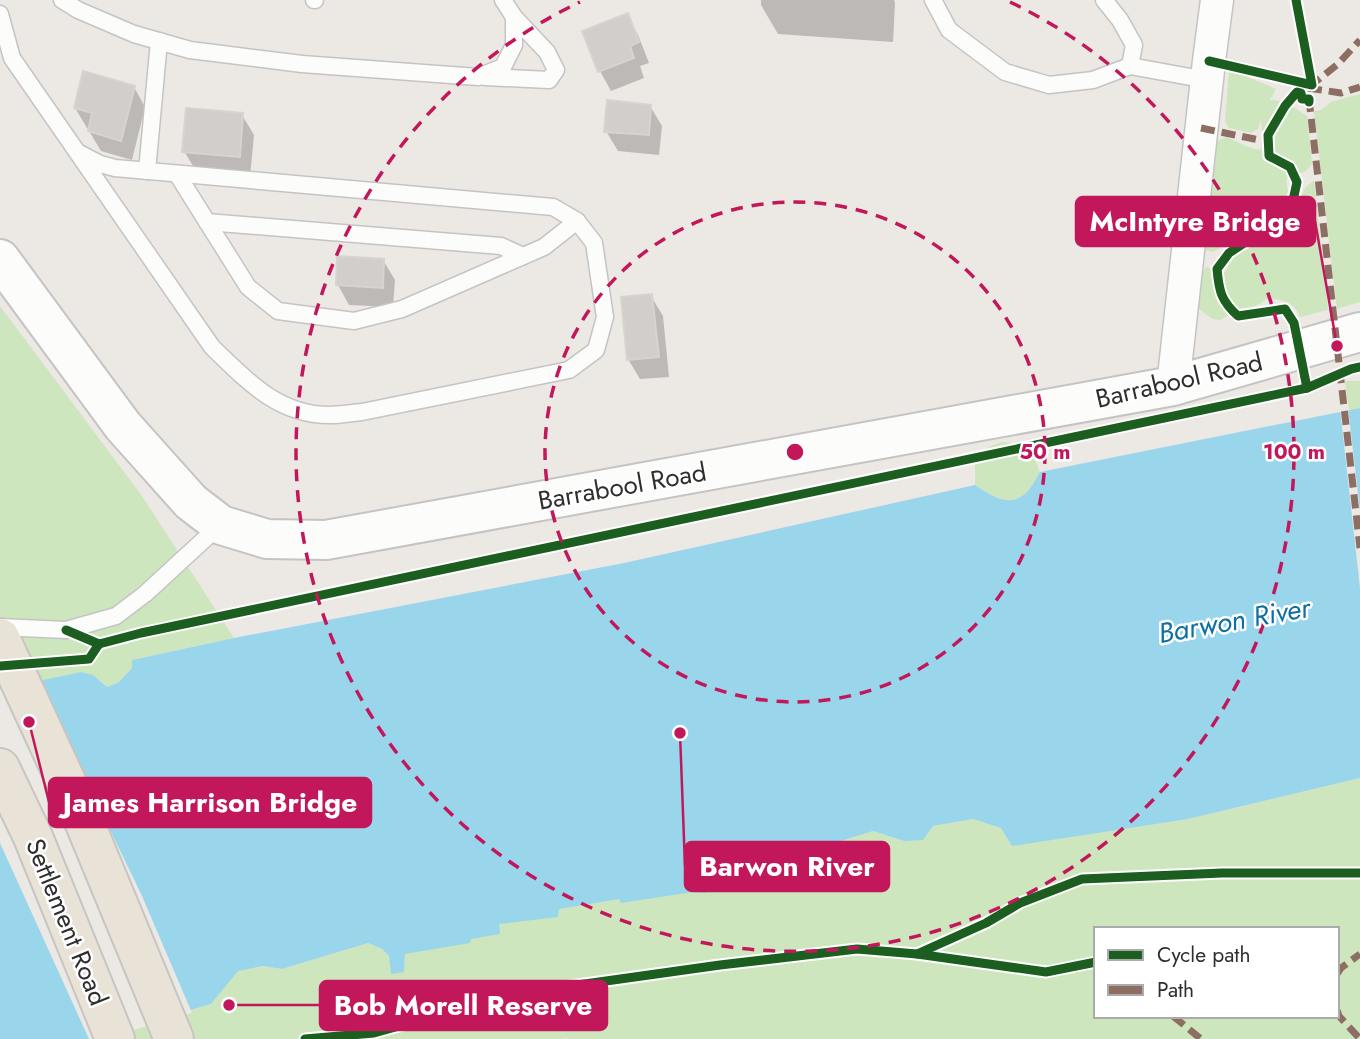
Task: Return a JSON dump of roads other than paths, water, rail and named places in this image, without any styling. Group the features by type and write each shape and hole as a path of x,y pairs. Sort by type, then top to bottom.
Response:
{"highway":[{"name":"Settlement Road","path":"0,638 81,814 174,1039"},
{"name":"Settlement Road","path":"0,768 33,837 115,1039"}],"street":[{"path":"1173,386 1217,0"},
{"name":"Barrabool Road","path":"0,259 122,426 191,502 221,524 267,539 326,540 1173,386 1360,332"}],"lane":[{"path":"62,0 78,10 134,34 190,50 302,64 549,80 556,70 547,52 514,17 503,0"},
{"path":"933,0 949,30 1005,72 1049,85 1093,80 1130,66 1207,80"},
{"path":"1104,0 1120,20 1134,45 1130,66"},
{"path":"0,14 12,58 77,152 212,347 254,387 291,409 328,415 362,412 569,370 596,350 605,317 594,243 578,221 553,207 115,168 100,164 77,152"},
{"path":"478,77 503,67 514,45 514,17"},
{"path":"147,171 159,41"},
{"path":"177,174 248,286 278,311 354,321 402,309 544,247 578,221"},
{"path":"207,222 501,246 523,256"},
{"path":"0,626 66,630 116,616 145,594 221,524"}],"water":[{"name":"Barwon River","path":"1360,408 1360,778 1188,819 1012,846 1001,828 973,819 933,826 923,840 904,841 873,831 722,875 706,893 693,892 621,903 619,899 559,909 558,917 499,924 500,934 471,939 470,943 405,954 404,972 391,974 389,956 382,949 368,943 282,969 263,966 238,971 211,1004 91,1039 0,1039 0,689 81,672 93,675 107,687 119,682 132,668 132,660 624,563 975,485 1001,499 1014,500 1027,492 1040,472"}],"place":[{"name":"McIntyre Bridge","path":"1337,346"},
{"name":"James Harrison Bridge","path":"29,722"},
{"name":"Barwon River","path":"680,733"},
{"name":"Bob Morell Reserve","path":"229,1005"}]}
